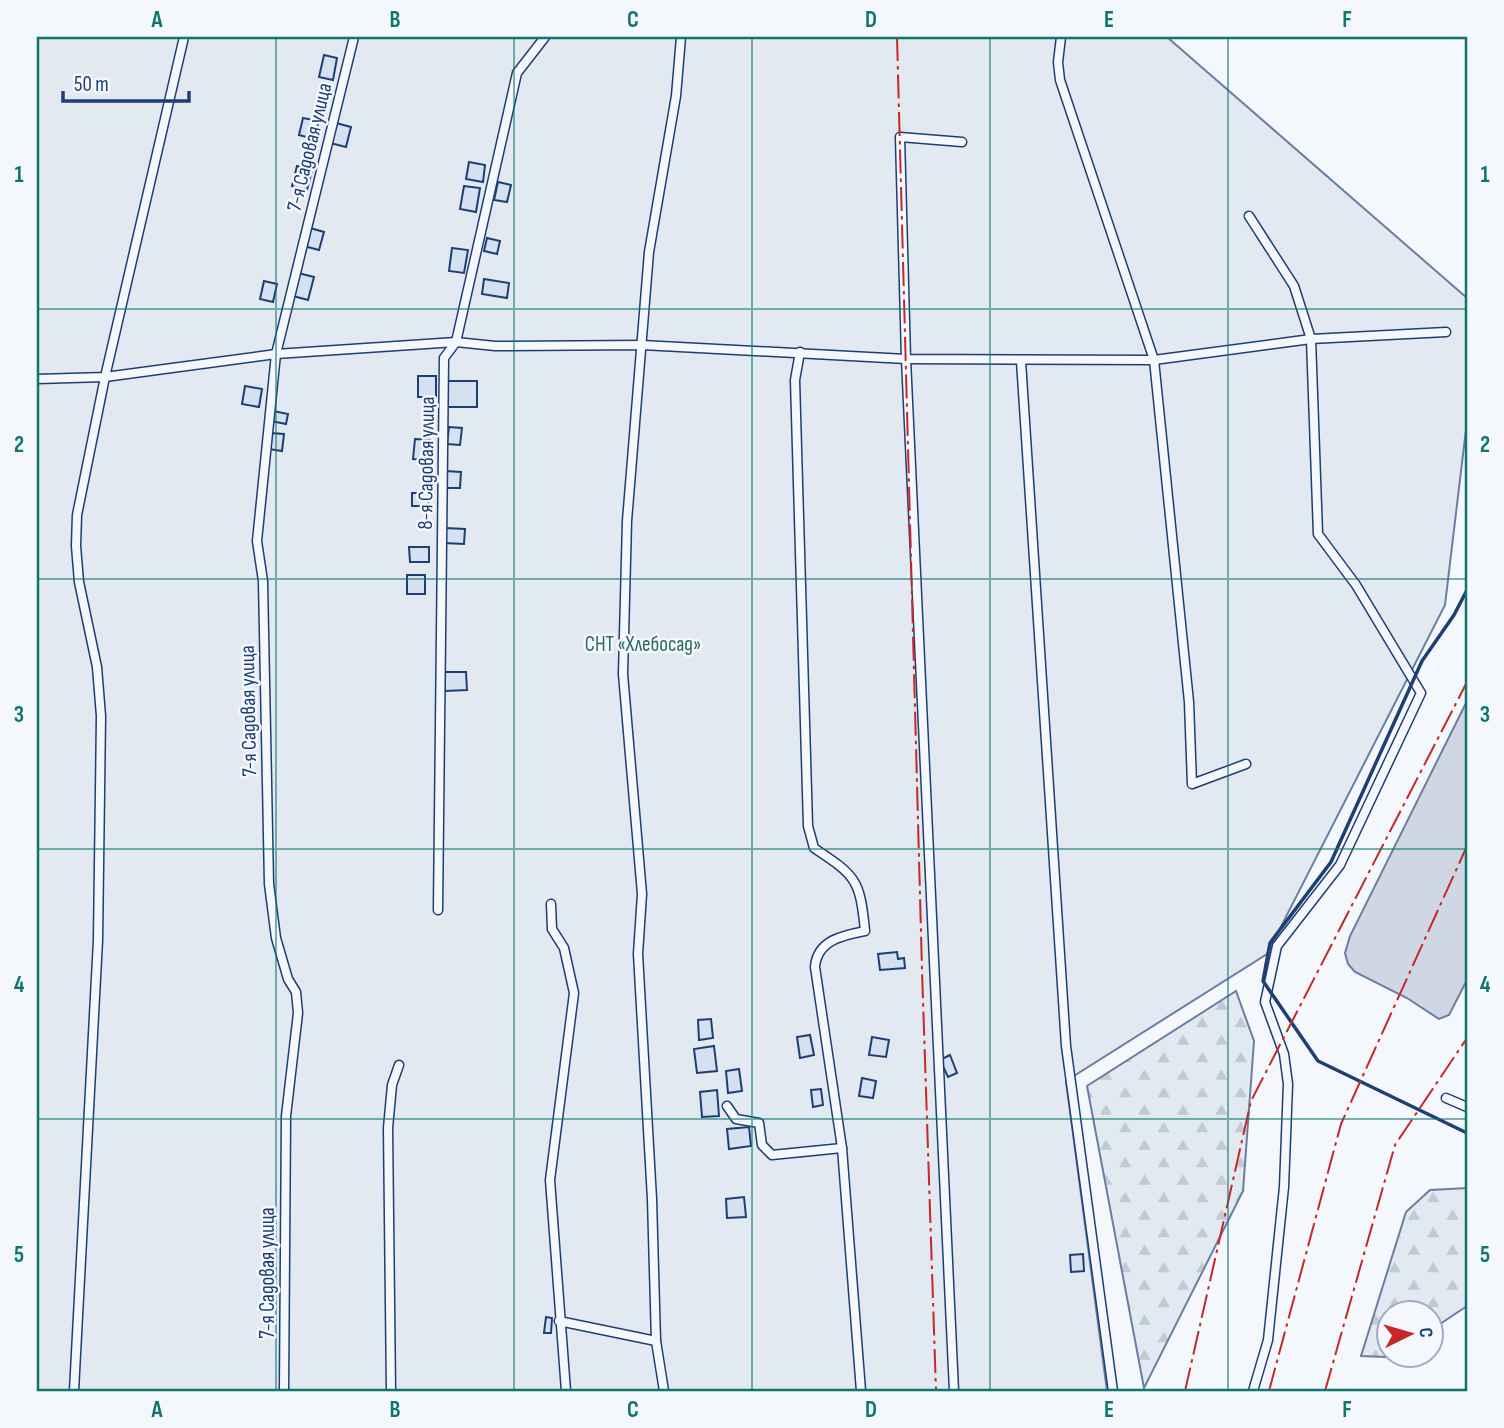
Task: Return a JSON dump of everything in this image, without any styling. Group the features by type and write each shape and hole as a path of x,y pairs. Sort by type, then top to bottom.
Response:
{"lane":[{"path":"74,1391 98,940 101,716 97,667 79,582 77,515 105,377 184,37"},
{"name":"7-я Садовая улица","path":"284,1391 286,1116 298,1013 296,992 288,979 276,938 269,884 263,581 257,541 276,354 354,37"},
{"name":"8-я Садовая улица","path":"438,910 444,358 456,342 517,73 545,37"},
{"path":"664,1391 656,1341 652,1199 638,954 642,894 623,674 627,521 649,252 676,96 681,37"},
{"path":"1060,37 1060,80 1154,360 1189,702 1192,784 1246,764"},
{"path":"954,1391 906,359 901,137 962,142"},
{"path":"1249,216 1294,286 1311,340 1318,534 1356,585 1421,693 1340,865 1277,946 1265,1002 1284,1054 1288,1084 1284,1187 1268,1340 1253,1391"},
{"path":"37,379 105,377 276,354 456,342 495,345 642,345 906,359 1154,360 1311,340 1446,332"},
{"path":"800,352 795,380 808,826 814,848 848,871 854,881 863,901 865,930 837,937 824,947 816,962 842,1148 861,1391"},
{"path":"1021,361 1066,1046 1113,1391"},
{"path":"551,904 552,929 564,948 574,993 550,1180 566,1391"},
{"path":"391,1391 388,1128 398,1065"},
{"path":"1446,1097 1467,1107"},
{"path":"727,1106 736,1119 759,1123 762,1145 772,1155 842,1148"},
{"path":"559,1321 656,1341"}],"green space":[{"name":"СНТ «Хлебосад»","path":"37,37 1167,37 1467,298 1467,421 1445,605 1267,954 1066,1081 1107,1391 37,1391"},
{"path":"1236,991 1254,1041 1243,1191 1144,1388 1087,1086"},
{"path":"1467,1188 1467,1306 1444,1321 1444,1298 1379,1298 1406,1212 1430,1190"},
{"path":"1374,1314 1374,1357 1361,1356"}],"shaded area":[{"path":"1467,701 1467,980 1449,1015 1439,1019 1407,998 1355,972 1348,964 1345,953 1350,936"}],"building":[{"path":"324,55 337,58 333,80 319,77"},
{"path":"303,118 319,121 314,139 299,135"},
{"path":"336,123 351,127 346,147 330,143"},
{"path":"469,162 485,165 483,182 466,179"},
{"path":"297,166 312,170 307,190 292,186"},
{"path":"498,182 511,185 507,202 494,200"},
{"path":"464,186 480,188 476,212 460,209"},
{"path":"310,228 324,232 319,250 304,246"},
{"path":"487,238 500,241 497,254 484,251"},
{"path":"452,248 468,250 464,273 449,271"},
{"path":"298,273 314,277 308,300 293,296"},
{"path":"484,279 509,283 507,298 482,294"},
{"path":"264,281 277,284 273,302 260,299"},
{"path":"418,376 436,376 436,397 418,397"},
{"path":"448,381 477,381 477,407 448,407"},
{"path":"245,386 262,389 259,407 242,404"},
{"path":"273,411 288,414 286,424 271,421"},
{"path":"449,427 462,428 460,445 447,444"},
{"path":"270,433 284,434 282,451 269,449"},
{"path":"415,439 430,440 428,460 413,459"},
{"path":"446,471 461,472 460,488 445,488"},
{"path":"412,493 429,493 428,506 412,506"},
{"path":"445,528 465,529 464,544 444,543"},
{"path":"409,547 429,547 429,562 410,562"},
{"path":"407,575 425,575 425,594 407,594"},
{"path":"445,672 466,672 467,690 445,691"},
{"path":"897,952 898,959 904,958 905,968 880,970 878,954"},
{"path":"711,1019 713,1038 699,1040 698,1020"},
{"path":"810,1035 814,1055 800,1058 797,1037"},
{"path":"872,1037 889,1040 886,1057 869,1055"},
{"path":"714,1046 717,1071 697,1073 694,1049"},
{"path":"950,1055 957,1073 948,1077 940,1060"},
{"path":"739,1069 742,1091 728,1093 726,1071"},
{"path":"862,1078 876,1081 873,1098 859,1096"},
{"path":"821,1089 823,1105 813,1107 811,1090"},
{"path":"717,1090 719,1116 702,1117 700,1092"},
{"path":"749,1127 751,1146 729,1149 727,1129"},
{"path":"744,1197 746,1217 727,1218 726,1199"},
{"path":"1083,1254 1084,1271 1071,1272 1070,1255"},
{"path":"546,1317 552,1318 551,1333 544,1333"}],"wall":[{"path":"1467,590 1454,615 1422,661 1331,862 1270,943 1263,981 1318,1061 1467,1133"}],"power":[{"path":"897,37 936,1391"},
{"path":"1185,1391 1251,1101 1467,682"},
{"path":"1269,1391 1341,1124 1467,846"},
{"path":"1325,1391 1395,1145 1467,1038"}]}
